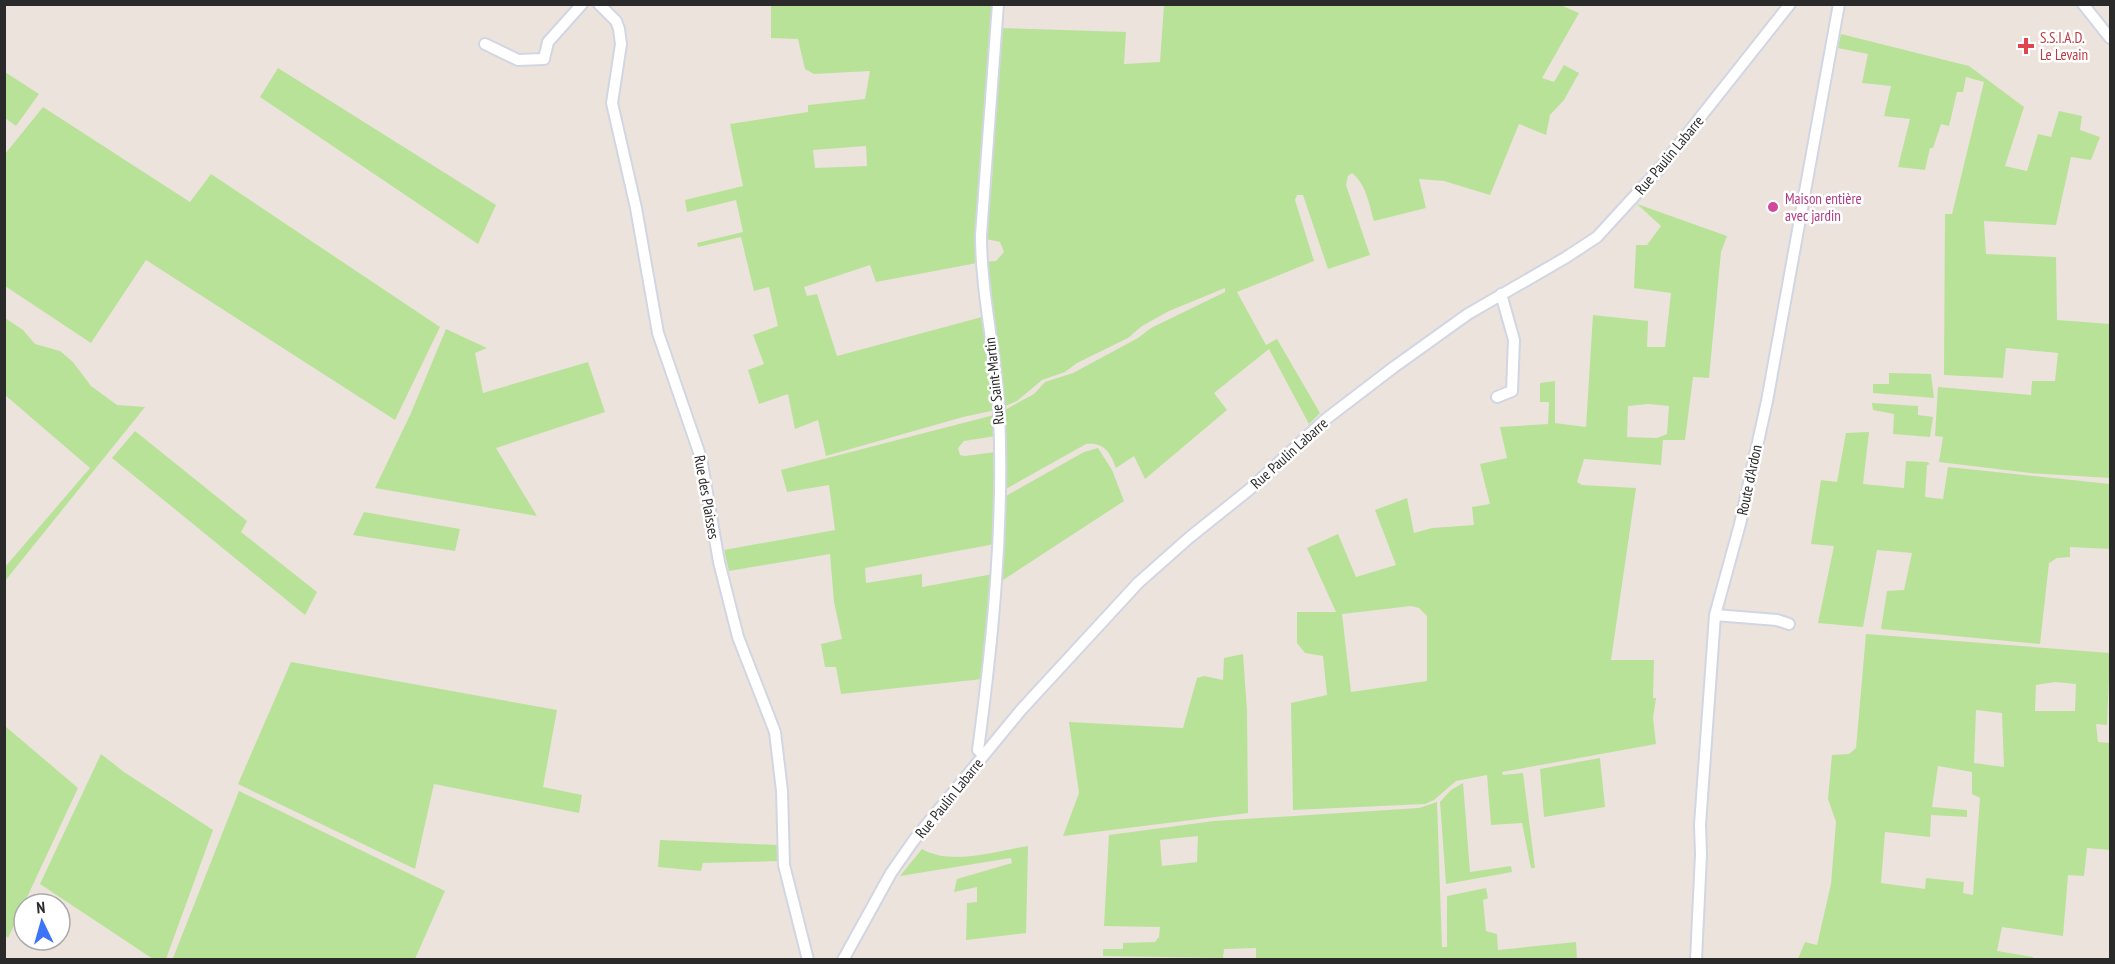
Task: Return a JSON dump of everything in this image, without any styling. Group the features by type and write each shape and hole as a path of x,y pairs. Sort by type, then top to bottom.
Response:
{"street":[{"path":"486,44 518,60 544,59 548,42 582,4"},
{"name":"Rue des Plaisses","path":"599,4 616,21 619,29 621,44 612,103 636,208 658,333 701,458 719,562 738,637 775,732 782,791 784,865 808,960"},
{"name":"Rue Saint-Martin","path":"984,755 978,750 997,573 1000,491 997,391 981,255 998,4"},
{"name":"Rue Paulin Labarre","path":"843,960 901,858 1059,667 1161,560 1250,489 1333,413 1424,345 1501,294 1566,258 1597,237 1661,167 1790,4"},
{"name":"Route d'Ardon","path":"1696,960 1701,854 1700,825 1715,615 1740,524 1767,401 1839,4"},
{"path":"2084,4 2110,38"},
{"path":"1497,397 1512,391 1514,340 1501,294"},
{"path":"1715,615 1777,620 1789,624"}],"green space":[{"path":"1558,4 1579,13 1542,78 1554,82 1564,65 1579,73 1564,100 1550,115 1546,135 1519,124 1490,195 1444,181 1419,179 1426,208 1374,221 1364,189 1352,173 1348,176 1346,185 1370,255 1328,269 1303,195 1297,195 1295,200 1314,261 1237,292 1266,345 1277,339 1320,413 1309,424 1269,349 1214,393 1227,410 1145,479 1134,456 1116,468 1106,449 1102,446 1086,444 1004,490 1003,411 1034,394 1045,382 1073,373 1138,338 1151,328 1225,292 1225,288 1169,311 1142,326 1128,338 1077,363 1065,372 1042,380 1017,401 1003,407 985,262 996,261 1004,252 1000,242 986,239 993,167 992,135 1002,28 1126,32 1124,64 1160,62 1164,5"},
{"path":"771,5 995,5 976,232 977,263 876,282 870,265 804,287 807,296 817,294 837,356 982,317 996,410 963,417 826,456 818,420 795,429 788,394 759,404 748,370 764,364 753,335 778,326 769,287 754,291 741,237 698,247 697,243 743,232 736,200 687,212 685,200 743,186 730,124 808,112 808,105 865,99 870,71 814,74 805,69 798,39 771,38","holes":["866,146 867,166 815,168 813,150"]},
{"path":"1841,34 1969,66 2024,107 2005,166 2027,171 2038,134 2051,137 2059,111 2082,116 2080,130 2100,137 2091,160 2071,157 2056,225 1984,221 1986,254 2056,257 2057,320 2110,324 2110,478 2030,473 1939,462 1943,437 1935,436 1938,387 2031,395 2032,381 2055,381 2058,353 2006,348 2003,378 1944,375 1945,214 1952,214 1984,82 1966,77 1963,92 1957,92 1949,126 1941,124 1933,148 1930,148 1925,170 1898,167 1910,119 1884,116 1891,86 1862,83 1868,54 1838,48"},
{"path":"278,68 496,205 478,244 260,97"},
{"path":"5,72 39,94 16,126 5,118"},
{"path":"43,107 190,202 211,174 440,327 395,420 146,260 91,343 5,286 5,154"},
{"path":"1637,204 1727,236 1721,252 1709,378 1693,377 1685,440 1663,440 1661,465 1584,459 1577,482 1582,485 1636,488 1611,660 1654,660 1653,698 1656,698 1653,718 1656,744 1502,772 1503,775 1523,773 1535,868 1531,868 1522,823 1491,825 1487,775 1456,781 1434,800 1425,804 1293,810 1291,703 1327,695 1323,656 1305,653 1297,643 1297,612 1336,612 1307,548 1338,534 1356,577 1396,565 1375,510 1407,498 1414,533 1432,528 1474,525 1472,507 1490,504 1480,464 1507,458 1500,427 1548,424 1549,402 1540,402 1540,383 1555,381 1555,423 1586,427 1593,315 1648,321 1647,347 1665,347 1671,293 1634,288 1636,245 1647,245 1661,226","holes":["1648,404 1669,406 1667,434 1657,438 1627,437 1628,406","1411,606 1419,608 1427,616 1427,681 1351,692 1342,614"]},
{"path":"5,318 23,330 35,344 60,351 73,362 91,386 117,405 145,407 5,581 5,567 90,468 5,395"},
{"path":"446,329 487,348 475,353 483,393 588,362 605,412 496,448 537,516 375,488 411,413"},
{"path":"1889,373 1931,374 1934,398 1873,393 1873,384 1889,384"},
{"path":"1872,403 1918,406 1918,415 1933,417 1930,437 1893,434 1894,414 1873,410"},
{"path":"994,415 996,436 964,441 958,448 960,455 965,456 996,452 995,544 865,568 866,583 922,574 922,587 993,574 983,679 841,694 836,667 825,667 821,644 842,639 834,602 830,554 729,571 724,550 835,530 829,485 787,492 781,470"},
{"path":"135,431 247,521 241,532 317,592 305,615 112,458"},
{"path":"1869,432 1863,484 1904,488 1906,461 1930,464 1927,465 1925,497 1943,499 1948,467 2110,484 2110,549 2070,547 2070,557 2057,558 2049,563 2040,644 1881,629 1887,591 1904,590 1912,553 1877,550 1863,627 1818,623 1834,546 1811,544 1821,480 1837,482 1846,433"},
{"path":"1098,448 1112,470 1124,501 1000,582 1004,497 1084,452"},
{"path":"364,512 460,529 455,551 353,535"},
{"path":"1866,634 2110,653 2107,725 2096,724 2098,742 2110,743 2110,850 2087,848 2084,876 2068,875 2063,936 2002,927 1997,951 2033,957 2033,959 1798,959 1805,942 1817,945 1831,884 1836,822 1828,799 1832,755 1849,754 1856,748","holes":["2055,682 2076,684 2075,711 2035,711 2036,685","1976,710 2002,713 2004,767 1974,763","1938,766 1972,772 1972,794 1980,798 1973,895 1963,893 1964,882 1926,878 1925,889 1881,883 1885,832 1930,837 1931,815 1967,817 1967,810 1932,807"]},
{"path":"1243,654 1247,711 1248,813 1063,836 1079,793 1069,722 1183,728 1197,678 1204,676 1223,680 1224,658"},
{"path":"291,662 557,710 543,787 582,795 579,813 434,784 415,869 238,784"},
{"path":"5,726 78,788 29,892 12,892 12,929 8,938 4,934"},
{"path":"101,754 124,772 213,830 166,959 153,959 72,905 72,892 52,892 40,884"},
{"path":"1600,758 1605,807 1544,817 1540,769"},
{"path":"1463,783 1470,872 1511,866 1512,872 1446,884 1440,802 1451,790"},
{"path":"239,791 445,891 415,959 173,958"},
{"path":"1437,802 1442,947 1447,947 1447,896 1486,888 1488,898 1483,900 1486,931 1497,934 1498,950 1576,942 1577,959 1256,959 1256,948 1224,949 1223,958 1103,956 1103,949 1123,949 1123,943 1155,942 1159,937 1160,927 1104,926 1109,835 1214,821 1419,808","holes":["1198,836 1197,862 1162,866 1160,840"]},
{"path":"660,840 778,845 779,861 703,863 701,871 658,867"},
{"path":"1028,846 1026,933 966,940 967,903 977,902 977,887 954,892 957,879 1012,863 1011,858 900,876 922,849 934,854 960,857"}],"place":[{"name":"S.S.I.A.D. Le Levain","path":"2026,46"},
{"name":"Maison entière avec jardin","path":"1773,207"}]}
